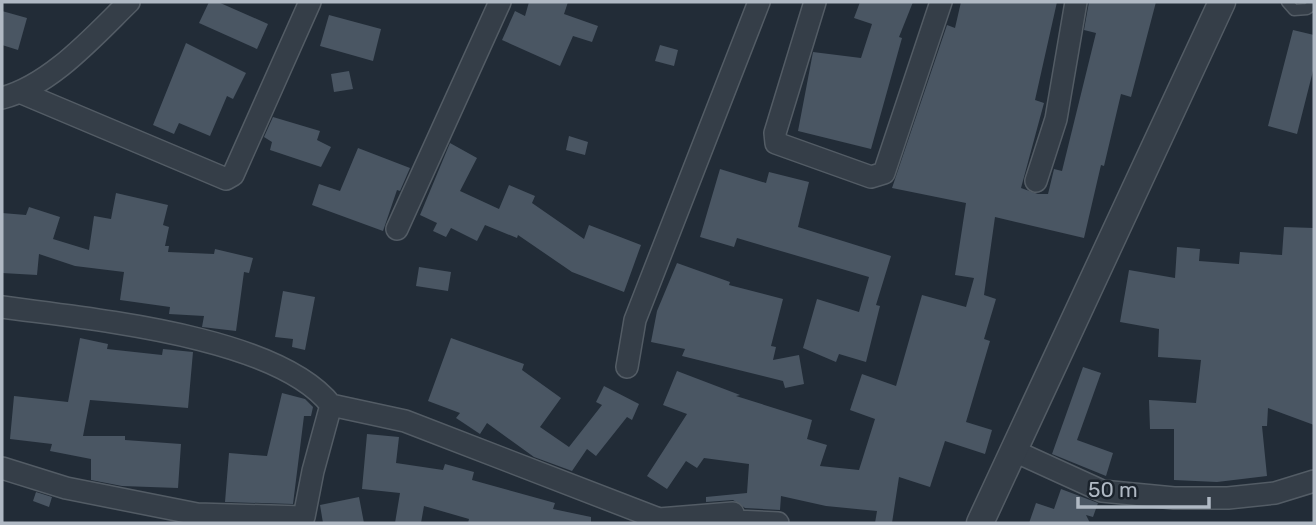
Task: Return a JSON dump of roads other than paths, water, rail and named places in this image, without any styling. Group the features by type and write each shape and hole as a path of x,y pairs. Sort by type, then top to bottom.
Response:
{"street":[{"path":"12,95 82,48 129,2"},
{"path":"12,95 226,179 233,175 310,2"},
{"path":"397,229 500,2"},
{"path":"627,367 635,320 759,2"},
{"path":"815,2 775,133 776,143 871,177 884,173 941,2"},
{"path":"1036,181 1056,119 1076,2"},
{"path":"980,523 1222,2"},
{"path":"2,307 179,333 263,361 320,391 331,405 405,421 659,519 733,513 735,521 778,523"},
{"path":"2,468 66,488 197,514 304,517 331,405"},
{"path":"1012,450 1102,491 1174,498 1228,498 1275,493 1314,481"}],"lane":[{"path":"1287,2 1294,10 1307,9 1314,4"}]}
